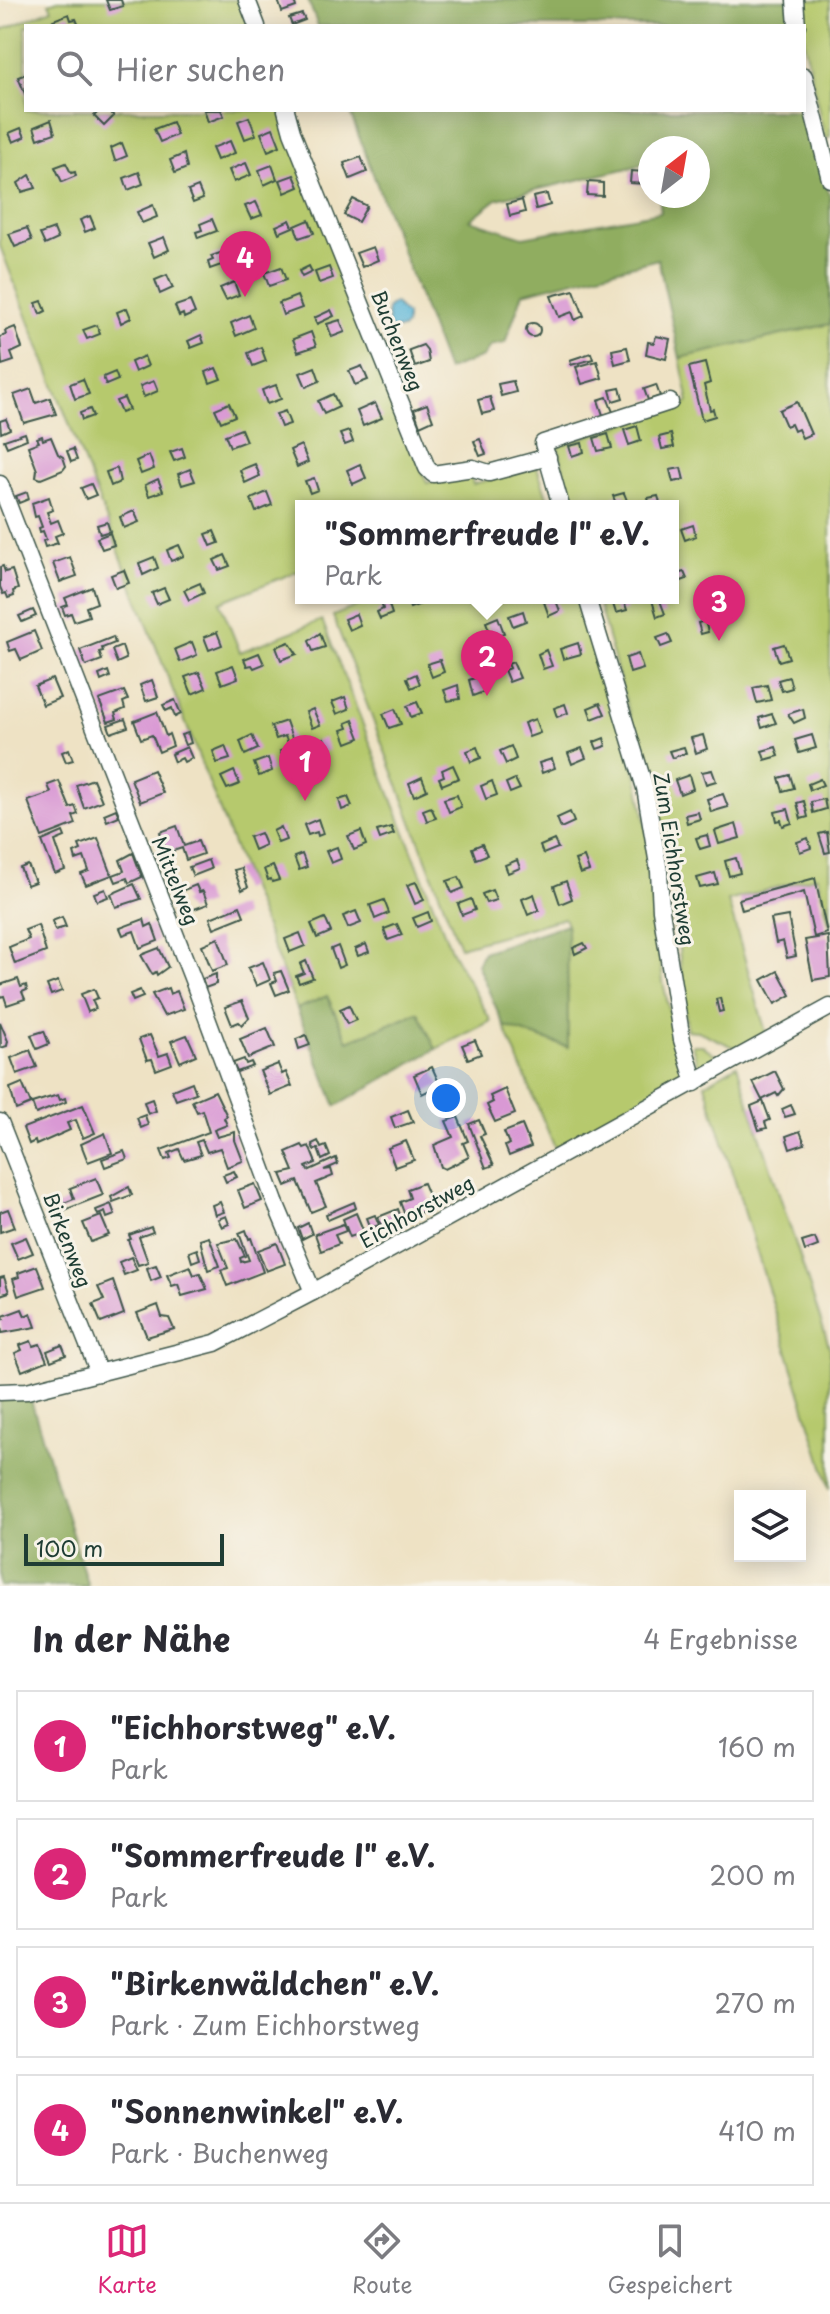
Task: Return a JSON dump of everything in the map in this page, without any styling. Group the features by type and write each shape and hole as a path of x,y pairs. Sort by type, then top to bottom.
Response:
{"street":[{"path":"247,0 256,24"},
{"path":"795,0 797,24"},
{"path":"806,84 830,179"},
{"name":"Buchenweg","path":"287,112 427,468 433,474 473,468 489,473 548,457"},
{"path":"559,500 543,443 670,402"},
{"name":"Mittelweg","path":"0,484 193,980 275,1202 313,1292"},
{"name":"Zum Eichhorstweg","path":"589,604 645,788 682,1040 695,1083"},
{"name":"Eichhorstweg","path":"0,1392 27,1391 215,1343 830,1007"},
{"name":"Birkenweg","path":"0,1122 99,1373"}],"green space":[{"path":"58,0 244,0 253,24 24,24 24,112 281,112 427,483 469,473 473,484 537,467 548,500 295,500 295,572 220,602 240,652 322,620 451,950 491,1021 436,1049 417,1012 348,1041 327,996 297,1009 0,246 0,31 52,9 49,3"},
{"path":"308,0 791,0 792,24 317,24"},
{"path":"799,0 830,0 830,137 825,139 806,51"},
{"path":"806,99 830,198 830,324 680,358 658,259 523,293 505,343 490,346 483,357 447,370 350,112 806,112"},
{"path":"830,324 830,925 817,876 728,901 767,1036 748,1047 736,1048 698,1031 687,1030 678,939 670,916 684,912 682,901 599,604 679,604 679,500 572,500 558,446 689,402 680,358"},
{"path":"362,604 581,604 637,776 646,825 663,982 684,1078 677,1085 565,1149 554,1146 504,1026 568,1047 567,924 564,918 460,947 333,616"},
{"path":"567,924 568,1047 504,1026 477,964 483,952"},
{"path":"327,996 348,1041 418,1012 436,1049 336,1106 297,1009"},
{"path":"692,1045 702,1045 719,1060 704,1069 698,1066"},
{"path":"737,1065 830,1349 830,1489 705,1084"},
{"path":"30,1397 88,1586 0,1586 0,1398"}],"water":[{"path":"394,303 406,315 406,325 402,329 391,329 388,323 387,309"}],"building":[{"path":"106,0 121,0 123,6 110,10"},
{"path":"278,0 294,0 296,7 282,12"},
{"path":"69,14 71,20 76,19 78,24 54,24 53,20"},
{"path":"302,14 305,20 292,24 289,18"},
{"path":"24,75 24,91 18,77"},
{"path":"98,112 110,112 114,116 104,126 94,116"},
{"path":"205,112 222,112 224,116 208,122"},
{"path":"249,117 256,135 245,139 238,121"},
{"path":"51,120 55,133 38,139 34,127"},
{"path":"172,122 177,135 160,142 154,129"},
{"path":"21,128 25,137 13,142 9,133"},
{"path":"273,128 280,146 268,151 261,133"},
{"path":"230,141 235,153 217,160 212,148"},
{"path":"122,143 127,156 115,161 111,148"},
{"path":"184,154 187,168 175,173 170,160"},
{"path":"361,157 367,172 350,179 344,163"},
{"path":"66,163 76,176 62,182 55,167"},
{"path":"246,163 251,175 234,182 229,170"},
{"path":"272,165 277,179 264,185 259,170"},
{"path":"631,171 638,172 638,184 630,183"},
{"path":"139,172 143,184 128,190 124,178"},
{"path":"30,175 36,188 22,192 18,183"},
{"path":"294,175 299,187 285,193 280,180"},
{"path":"588,182 603,183 603,196 587,195"},
{"path":"198,187 203,199 193,203 188,191"},
{"path":"547,194 550,205 536,209 533,197"},
{"path":"353,199 367,206 358,222 344,215"},
{"path":"522,200 525,212 510,216 507,204"},
{"path":"256,202 262,215 251,219 245,206"},
{"path":"153,205 157,217 142,223 137,212"},
{"path":"90,216 95,228 85,232 80,220"},
{"path":"212,219 217,231 198,238 196,232 202,230 200,224"},
{"path":"290,220 293,227 279,233 276,226"},
{"path":"309,220 314,233 299,238 295,226"},
{"path":"27,228 32,240 15,247 9,234"},
{"path":"54,229 58,239 45,245 40,234"},
{"path":"164,237 169,250 154,257 148,243"},
{"path":"373,247 378,260 362,267 356,253"},
{"path":"223,252 227,263 210,269 208,262 213,260 211,256"},
{"path":"309,266 312,272 302,277 299,271"},
{"path":"281,267 286,280 269,286 264,273"},
{"path":"329,267 333,278 319,283 315,272"},
{"path":"167,275 173,288 160,294 155,280"},
{"path":"234,282 239,295 226,300 220,288"},
{"path":"574,290 584,316 575,320 572,312 559,317 551,296"},
{"path":"297,296 302,308 283,315 279,303"},
{"path":"42,301 46,311 40,314 36,303"},
{"path":"190,301 195,313 184,318 183,314 179,316 175,306"},
{"path":"127,308 131,318 121,323 117,312"},
{"path":"331,310 334,316 317,324 314,318"},
{"path":"249,315 254,328 236,336 231,323"},
{"path":"340,320 345,332 332,337 327,324"},
{"path":"533,323 540,330 533,337 526,330"},
{"path":"97,325 100,334 87,339 83,330"},
{"path":"15,327 22,348 11,353 14,361 2,365 0,337"},
{"path":"311,332 316,346 298,352 293,339"},
{"path":"201,335 204,343 191,348 188,341"},
{"path":"656,336 670,339 666,359 646,354 648,342 654,343"},
{"path":"423,345 429,362 415,367 409,350"},
{"path":"261,347 266,361 253,366 248,353"},
{"path":"627,347 630,360 615,364 612,350"},
{"path":"591,353 593,359 571,365 570,360"},
{"path":"144,356 148,366 135,372 131,362"},
{"path":"597,361 602,378 582,384 576,367"},
{"path":"705,363 710,383 704,385 710,410 713,409 715,416 702,420 689,367"},
{"path":"362,366 368,380 355,385 349,371"},
{"path":"315,367 320,381 306,387 300,373"},
{"path":"216,368 221,379 210,383 206,372"},
{"path":"115,372 118,380 106,385 103,377"},
{"path":"83,379 89,394 75,399 70,384"},
{"path":"154,381 158,391 144,397 140,386"},
{"path":"513,381 516,392 501,396 498,384"},
{"path":"276,385 281,399 267,404 262,390"},
{"path":"656,385 660,396 648,400 644,389"},
{"path":"620,388 623,398 613,401 610,390"},
{"path":"31,389 36,403 50,398 56,414 24,423 14,395"},
{"path":"333,394 339,407 324,414 318,401"},
{"path":"490,397 494,411 482,414 478,400"},
{"path":"607,397 613,412 603,415 598,400"},
{"path":"124,398 129,410 121,413 116,401"},
{"path":"797,402 811,434 802,438 798,429 794,431 791,424 786,426 779,410"},
{"path":"229,403 235,416 221,422 215,409"},
{"path":"375,403 382,418 363,426 357,411"},
{"path":"427,404 433,420 420,426 414,409"},
{"path":"90,409 93,416 82,420 80,413"},
{"path":"285,411 290,424 281,427 276,414"},
{"path":"6,419 10,429 1,433 0,421"},
{"path":"637,426 641,441 629,445 624,430"},
{"path":"241,429 246,441 230,447 225,435"},
{"path":"349,431 353,442 345,445 340,434"},
{"path":"25,433 27,439 7,447 4,440"},
{"path":"608,434 612,448 598,451 594,438"},
{"path":"671,434 674,447 662,449 659,437"},
{"path":"42,436 43,440 51,437 66,466 41,479 36,477 37,470 28,446 39,442 37,438"},
{"path":"480,439 486,454 480,456 474,441"},
{"path":"582,443 584,452 572,456 569,446"},
{"path":"301,445 308,462 297,467 290,450"},
{"path":"182,448 185,457 174,461 170,452"},
{"path":"73,449 77,460 71,462 67,451"},
{"path":"149,455 154,469 141,474 136,461"},
{"path":"255,464 260,476 245,483 240,470"},
{"path":"360,464 366,478 353,484 347,470"},
{"path":"117,468 120,482 111,486 106,472"},
{"path":"681,468 684,480 673,482 670,470"},
{"path":"190,469 195,481 182,485 178,474"},
{"path":"314,478 318,490 310,493 305,481"},
{"path":"158,479 163,491 149,496 145,485"},
{"path":"91,484 96,495 86,499 81,488"},
{"path":"27,492 29,499 19,503 16,496"},
{"path":"267,492 272,505 256,512 251,499"},
{"path":"624,493 627,500 615,500 613,496"},
{"path":"49,497 53,510 47,512 51,523 58,520 63,533 55,536 58,543 45,547 43,541 46,539 43,531 40,532 39,528 42,527 38,516 35,517 32,503"},
{"path":"134,511 139,522 124,528 120,517"},
{"path":"107,522 110,531 100,534 97,525"},
{"path":"693,525 696,536 685,540 681,529"},
{"path":"214,531 219,543 211,546 206,534"},
{"path":"110,533 114,545 102,549 97,538"},
{"path":"179,545 184,556 171,561 167,550"},
{"path":"225,555 230,566 219,570 214,560"},
{"path":"70,557 77,576 60,582 53,563"},
{"path":"154,557 158,568 143,575 139,563"},
{"path":"3,566 5,572 12,570 18,589 13,591 14,596 8,598 0,587 0,567"},
{"path":"124,570 129,583 116,588 111,575"},
{"path":"684,572 687,579 679,582 679,573"},
{"path":"200,583 204,593 189,600 184,590"},
{"path":"92,587 97,603 86,607 89,616 74,621 71,613 65,615 62,607 68,605 65,598"},
{"path":"164,588 169,599 157,604 152,593"},
{"path":"389,604 392,614 380,619 377,612 383,609 382,605"},
{"path":"545,604 557,604 560,611 549,616"},
{"path":"613,604 625,604 627,610 616,613"},
{"path":"653,604 661,604 665,614 657,617"},
{"path":"33,610 36,616 22,622 19,616"},
{"path":"523,611 526,621 513,626 509,616"},
{"path":"356,614 360,625 349,630 344,619"},
{"path":"498,617 504,633 492,637 486,622"},
{"path":"705,621 708,632 701,634 698,623"},
{"path":"34,631 42,651 21,660 16,649 10,651 7,642"},
{"path":"217,632 222,645 209,650 204,637"},
{"path":"320,633 325,647 313,651 309,641"},
{"path":"668,634 672,643 661,647 657,638"},
{"path":"113,637 115,643 99,652 102,660 86,666 80,650"},
{"path":"192,642 197,655 180,662 175,649"},
{"path":"289,642 297,654 281,660 276,647"},
{"path":"578,643 581,654 563,659 560,649"},
{"path":"784,644 789,658 779,661 774,647"},
{"path":"122,646 126,659 117,663 112,650"},
{"path":"546,650 552,666 543,669 538,654"},
{"path":"476,651 480,660 466,665 462,656"},
{"path":"259,653 264,664 254,668 247,666 244,659"},
{"path":"638,654 643,669 630,673 626,658"},
{"path":"440,660 444,672 432,677 427,664"},
{"path":"513,662 520,678 509,682 504,670 510,668 508,664"},
{"path":"233,665 238,678 222,684 217,671"},
{"path":"108,671 110,677 101,681 99,675"},
{"path":"199,672 206,688 192,694 185,677"},
{"path":"416,674 420,684 411,688 407,678"},
{"path":"480,676 486,691 473,696 469,680"},
{"path":"789,677 792,688 782,691 778,680"},
{"path":"52,679 60,698 43,705 35,686"},
{"path":"152,680 158,697 146,701 140,685"},
{"path":"458,685 460,699 448,701 444,690"},
{"path":"767,685 771,700 757,703 753,688"},
{"path":"124,691 128,700 123,702 125,709 115,713 117,719 108,722 99,700"},
{"path":"345,697 349,709 337,714 332,702"},
{"path":"175,700 181,714 175,717 172,708 166,711 163,705"},
{"path":"417,702 422,713 411,717 407,706"},
{"path":"600,703 605,714 592,719 588,708"},
{"path":"565,704 568,713 557,717 554,708"},
{"path":"313,709 320,725 312,728 306,712"},
{"path":"395,709 401,724 389,728 383,714"},
{"path":"803,709 805,718 794,723 788,714"},
{"path":"157,712 173,746 159,752 152,735 141,739 134,721"},
{"path":"772,714 776,723 762,728 759,718"},
{"path":"125,719 128,727 111,733 108,725"},
{"path":"535,719 540,733 529,737 524,723"},
{"path":"353,720 360,738 347,743 342,730 348,728 346,723"},
{"path":"286,721 293,741 288,743 285,736 276,739 271,726"},
{"path":"188,733 191,743 185,745 181,735"},
{"path":"252,735 258,749 245,755 240,741"},
{"path":"703,735 707,749 696,753 691,738"},
{"path":"812,735 816,748 799,753 795,740"},
{"path":"324,738 329,750 317,755 313,742"},
{"path":"604,738 606,746 597,749 594,742"},
{"path":"225,746 230,759 217,763 213,751"},
{"path":"295,746 299,758 285,763 280,751"},
{"path":"511,746 516,759 506,764 500,751"},
{"path":"187,747 192,758 174,762 171,754"},
{"path":"477,747 481,758 471,762 467,751"},
{"path":"684,747 686,753 672,758 669,751"},
{"path":"776,747 779,756 765,760 762,751"},
{"path":"582,748 586,758 572,764 568,753"},
{"path":"69,749 73,760 66,762 62,752"},
{"path":"268,758 272,771 259,776 254,763"},
{"path":"552,759 555,768 542,773 539,763"},
{"path":"453,765 459,778 442,785 439,778 444,776 442,770"},
{"path":"153,770 163,793 140,802 131,779"},
{"path":"712,770 716,781 706,784 702,772"},
{"path":"234,771 240,784 227,789 221,777"},
{"path":"689,775 693,789 680,794 675,780"},
{"path":"790,775 794,788 783,791 779,778"},
{"path":"422,777 427,790 414,796 409,783"},
{"path":"93,779 102,801 84,808 76,785"},
{"path":"515,779 520,789 510,793 506,783"},
{"path":"820,779 823,785 810,790 808,784"},
{"path":"59,781 70,808 75,806 78,814 73,816 76,824 42,837 28,801 51,793 48,785"},
{"path":"492,781 497,795 486,799 481,786"},
{"path":"723,794 728,807 711,812 707,799"},
{"path":"457,795 461,807 449,812 444,799"},
{"path":"348,797 352,806 342,810 339,800"},
{"path":"824,799 826,809 813,813 811,802"},
{"path":"804,801 808,817 801,819 797,803"},
{"path":"431,807 436,818 427,821 423,810"},
{"path":"116,809 119,816 107,821 104,814"},
{"path":"788,809 792,823 783,826 781,820 777,821 775,812"},
{"path":"570,812 574,822 561,828 557,818"},
{"path":"698,812 700,819 687,823 685,815"},
{"path":"318,819 323,834 308,835 304,825"},
{"path":"736,824 740,838 719,844 715,831"},
{"path":"177,826 184,846 198,841 203,854 186,860 182,848 167,853 160,832"},
{"path":"281,827 286,840 278,843 273,831"},
{"path":"391,827 394,834 380,839 377,831"},
{"path":"361,831 366,845 354,850 348,836"},
{"path":"63,832 65,837 55,841 65,870 55,874 42,841"},
{"path":"827,832 830,852 825,853 819,834"},
{"path":"260,833 265,845 254,850 249,837"},
{"path":"707,835 710,846 700,849 696,838"},
{"path":"98,838 112,875 86,885 81,874 89,871 84,857 76,860 74,853 81,850 79,845"},
{"path":"808,838 811,848 800,852 797,842"},
{"path":"554,840 558,848 543,854 540,846"},
{"path":"482,844 487,855 476,859 472,848"},
{"path":"337,847 341,859 331,863 326,851"},
{"path":"133,853 142,877 129,883 127,878 116,882 113,875 124,871 120,860"},
{"path":"302,854 307,867 299,870 294,857"},
{"path":"584,857 589,871 580,874 575,860"},
{"path":"736,858 740,873 729,876 725,861"},
{"path":"208,860 211,869 193,876 189,867"},
{"path":"517,860 520,868 508,873 505,865"},
{"path":"28,865 35,882 27,885 20,868"},
{"path":"273,866 279,880 272,882 264,869"},
{"path":"241,868 248,887 242,890 234,870"},
{"path":"715,873 718,884 700,888 697,878"},
{"path":"459,877 464,888 452,893 447,881"},
{"path":"815,878 827,933 814,937 804,892 742,910 739,899"},
{"path":"566,881 572,899 560,904 554,886"},
{"path":"416,882 424,900 415,904 407,885"},
{"path":"134,884 141,899 116,907 111,894"},
{"path":"196,885 199,892 203,891 208,904 189,911 182,902 185,901 181,891"},
{"path":"105,889 108,897 97,901 94,893"},
{"path":"492,890 496,900 486,903 482,894"},
{"path":"534,894 539,910 528,915 522,899"},
{"path":"471,899 475,910 462,915 458,904"},
{"path":"384,900 389,913 375,919 370,905"},
{"path":"240,906 244,916 214,928 210,918"},
{"path":"356,911 361,923 348,928 343,916"},
{"path":"428,912 431,921 417,927 413,918"},
{"path":"788,916 796,956 787,958 783,941 776,943 771,919"},
{"path":"62,917 66,927 55,930 52,921"},
{"path":"325,918 331,932 317,938 311,924"},
{"path":"144,919 146,927 152,924 158,941 140,948 134,931 123,935 120,928"},
{"path":"397,924 402,935 388,940 384,929"},
{"path":"38,925 46,952 15,964 9,947 29,939 25,930"},
{"path":"300,933 305,946 290,952 285,939"},
{"path":"828,936 830,977 813,980 805,940"},
{"path":"218,938 228,965 212,971 202,945"},
{"path":"584,943 587,948 575,954 573,948"},
{"path":"366,944 369,952 358,956 355,949"},
{"path":"338,946 345,965 338,968 331,949"},
{"path":"159,948 168,967 157,975 156,972 152,974 141,955"},
{"path":"306,961 313,978 299,983 296,976 304,973 300,964"},
{"path":"263,962 270,980 256,986 248,968"},
{"path":"281,971 289,990 276,995 271,983 277,981 274,973"},
{"path":"778,971 791,995 775,1004 762,980"},
{"path":"216,974 216,984 205,988 202,979"},
{"path":"18,979 21,987 26,985 27,990 22,992 25,999 7,1005 4,996 0,997 0,985"},
{"path":"58,981 62,991 51,995 47,985"},
{"path":"168,988 170,994 177,991 184,1009 164,1016 152,994"},
{"path":"94,989 98,998 92,1000 96,1009 88,1012 81,994"},
{"path":"140,990 143,997 133,1001 130,994"},
{"path":"720,998 723,1011 719,1012 716,999"},
{"path":"242,1001 249,1018 242,1025 239,1022 232,1025 225,1007"},
{"path":"349,1005 356,1020 347,1024 340,1009"},
{"path":"0,1022 8,1041 7,1046 1,1048"},
{"path":"267,1028 275,1047 248,1058 240,1039"},
{"path":"44,1031 49,1044 37,1049 31,1035"},
{"path":"150,1035 159,1056 168,1053 172,1064 156,1070 152,1059 147,1060 139,1039"},
{"path":"187,1035 196,1055 180,1062 171,1041"},
{"path":"306,1035 310,1045 299,1049 296,1039"},
{"path":"475,1040 481,1054 468,1059 462,1045"},
{"path":"30,1050 37,1067 17,1074 11,1058"},
{"path":"244,1059 246,1064 251,1062 253,1066 237,1072 233,1063"},
{"path":"278,1064 282,1074 286,1072 292,1086 270,1095 260,1071"},
{"path":"432,1067 440,1085 422,1094 414,1075"},
{"path":"775,1071 784,1089 778,1096 776,1093 762,1100 753,1082"},
{"path":"192,1082 196,1093 176,1100 172,1090"},
{"path":"22,1083 31,1104 16,1110 10,1088"},
{"path":"505,1089 515,1114 495,1122 487,1105 493,1102 490,1096"},
{"path":"215,1091 227,1116 224,1118 227,1125 214,1130 217,1137 235,1132 243,1161 227,1167 220,1148 207,1152 202,1140 196,1142 201,1155 184,1160 179,1149 169,1153 171,1158 165,1160 161,1150 209,1132 202,1110 197,1112 192,1101"},
{"path":"58,1095 60,1100 65,1098 66,1102 36,1114 32,1103"},
{"path":"152,1099 156,1111 148,1114 144,1102"},
{"path":"763,1101 770,1120 765,1122 767,1128 759,1130 751,1106"},
{"path":"83,1105 95,1133 83,1138 76,1120 67,1123 70,1130 36,1145 35,1141 29,1144 23,1128"},
{"path":"791,1105 795,1114 785,1117 782,1109"},
{"path":"408,1110 413,1122 395,1128 391,1117"},
{"path":"145,1115 148,1125 141,1128 137,1118"},
{"path":"458,1117 468,1141 463,1143 469,1157 445,1169 441,1167 434,1145 453,1137 446,1121"},
{"path":"479,1120 485,1134 480,1136 494,1165 486,1168 469,1124"},
{"path":"522,1125 531,1147 509,1156 505,1146 509,1144 504,1132"},
{"path":"800,1131 805,1144 790,1149 786,1136"},
{"path":"105,1133 112,1153 88,1162 81,1144"},
{"path":"318,1141 321,1148 326,1146 330,1156 322,1160 318,1149 314,1150 312,1144"},
{"path":"406,1141 414,1160 395,1167 388,1148"},
{"path":"302,1145 304,1148 309,1146 316,1163 306,1167 308,1171 336,1158 338,1164 324,1170 331,1169 333,1176 316,1183 326,1206 311,1212 298,1181 286,1186 281,1174 294,1171 286,1152"},
{"path":"124,1151 127,1159 105,1167 102,1159"},
{"path":"234,1171 237,1177 226,1182 223,1175"},
{"path":"96,1178 103,1195 57,1213 54,1207 74,1199 70,1188"},
{"path":"423,1183 433,1208 406,1218 400,1202 410,1198 407,1189"},
{"path":"255,1184 262,1201 245,1208 238,1190"},
{"path":"129,1187 132,1195 113,1202 111,1197"},
{"path":"220,1202 224,1212 215,1215 212,1205"},
{"path":"354,1202 356,1208 328,1220 326,1214"},
{"path":"111,1204 115,1215 107,1218 105,1212 98,1215 96,1210"},
{"path":"8,1209 15,1227 0,1232 0,1212"},
{"path":"398,1209 402,1221 382,1228 378,1217"},
{"path":"356,1213 364,1232 350,1237 343,1219"},
{"path":"375,1215 379,1225 371,1228 367,1218"},
{"path":"101,1216 109,1235 91,1242 83,1223"},
{"path":"226,1216 229,1224 222,1227 218,1219"},
{"path":"308,1223 312,1234 302,1239 298,1228"},
{"path":"343,1224 346,1231 335,1235 339,1244 321,1251 315,1234"},
{"path":"151,1227 153,1232 139,1237 148,1262 138,1265 129,1235"},
{"path":"246,1230 263,1272 227,1286 221,1270 228,1268 218,1243 237,1239 245,1256 240,1258 241,1262 249,1260 239,1233"},
{"path":"26,1237 33,1253 18,1259 11,1243"},
{"path":"209,1237 220,1266 208,1270 200,1240"},
{"path":"815,1238 818,1246 805,1251 802,1242"},
{"path":"277,1243 285,1264 266,1271 258,1250"},
{"path":"197,1249 200,1259 192,1262 189,1252"},
{"path":"131,1257 137,1270 124,1275 119,1262"},
{"path":"156,1265 161,1277 151,1281 147,1268"},
{"path":"37,1266 45,1287 18,1296 13,1279 19,1277 18,1273"},
{"path":"190,1266 194,1275 200,1273 207,1289 182,1296 178,1284 172,1286 167,1275"},
{"path":"4,1277 9,1292 0,1295 0,1278"},
{"path":"113,1281 124,1314 101,1323 93,1304 104,1300 98,1287"},
{"path":"158,1305 162,1317 169,1318 174,1329 147,1337 137,1313"},
{"path":"22,1309 25,1316 31,1313 36,1327 2,1333 0,1320 4,1319 3,1316"},
{"path":"31,1341 33,1346 40,1344 47,1361 22,1371 15,1353 22,1350 20,1345"},
{"path":"62,1345 66,1355 51,1361 47,1351"}],"place":[{"name":"\"Sonnenwinkel\" e.V.","path":"245,297"},
{"name":"\"Birkenwäldchen\" e.V.","path":"719,641"},
{"name":"\"Sommerfreude I\" e.V.","path":"487,696"},
{"name":"\"Eichhorstweg\" e.V.","path":"305,801"}]}
